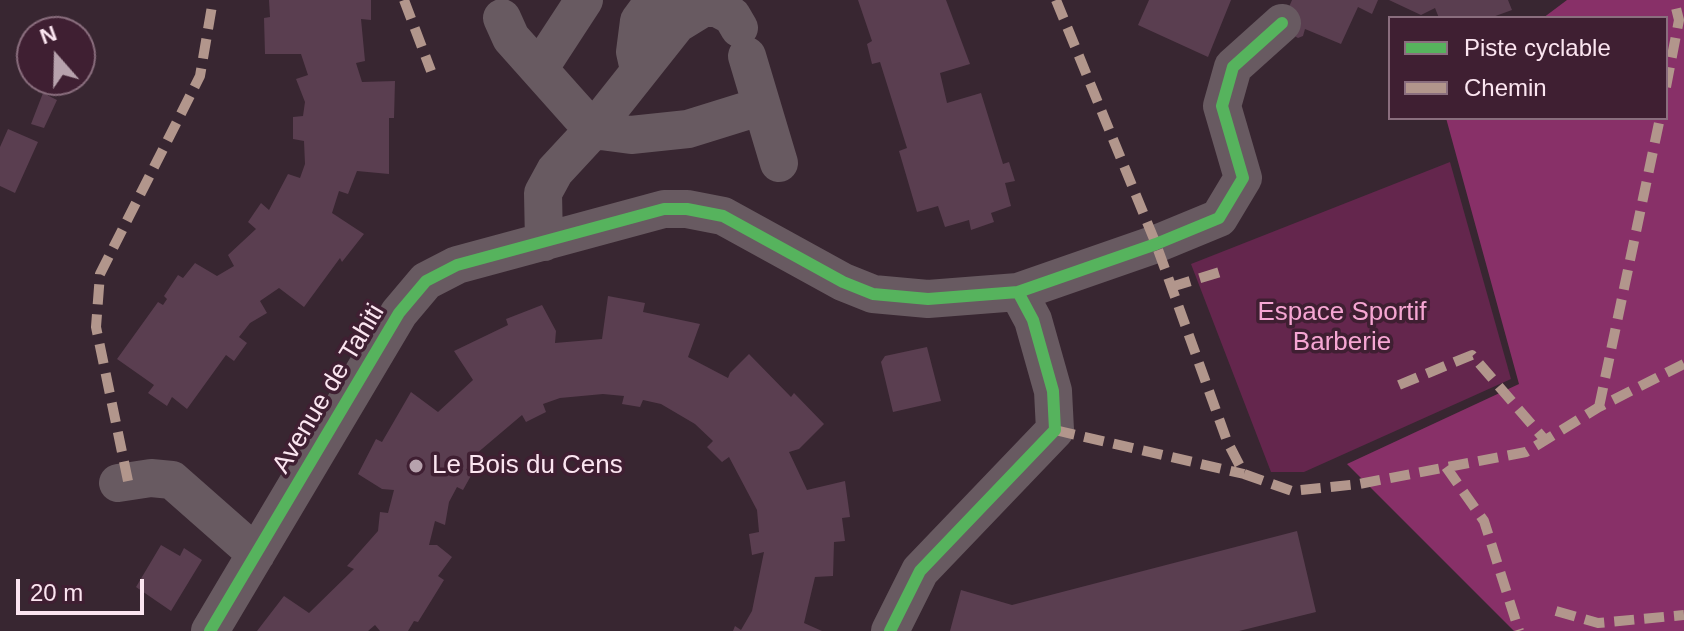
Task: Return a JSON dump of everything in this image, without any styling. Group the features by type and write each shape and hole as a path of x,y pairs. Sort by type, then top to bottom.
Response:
{"street":[{"path":"539,69 584,0"},
{"path":"639,70 635,52 639,21 650,6 664,0"},
{"path":"544,242 543,193 555,171 593,130 677,24 698,4 725,11 743,42 779,163"},
{"path":"502,18 511,38 593,130 631,135 660,133 688,129 762,106"},
{"name":"Avenue de Tahiti","path":"210,631 412,294 426,281 457,265 664,209 706,210 742,225 843,282 873,294 928,299 1018,292 1156,244 1219,218 1243,178 1222,106 1233,67 1282,23"},
{"path":"890,631 920,571 1055,430 1053,391 1033,320 1018,292"},
{"path":"118,483 151,478 172,480 256,554"}],"green space":[{"name":"Espace Sportif Barberie","path":"1450,162 1511,379 1304,472 1271,472 1191,264"}],"shaded area":[{"path":"1567,0 1684,0 1684,631 1514,631 1347,464 1519,384 1447,120 1668,120 1668,16 1546,16"}],"building":[{"path":"269,0 371,0 371,20 361,19 365,61 356,63 362,82 395,81 394,118 389,118 389,174 357,171 348,194 339,191 332,213 364,234 342,262 340,258 304,307 279,288 260,301 267,313 250,323 239,337 247,343 234,361 226,355 187,409 172,397 167,406 148,393 154,385 117,359 158,302 163,305 167,299 164,296 178,275 183,278 195,263 217,276 234,266 228,255 256,229 248,222 261,203 269,210 288,174 300,178 305,164 304,141 293,139 293,117 303,116 305,102 296,79 308,75 301,54 265,54 264,18 270,17"},
{"path":"858,0 946,0 970,64 940,73 947,103 981,93 1003,164 1009,162 1015,181 1005,183 1011,206 991,213 994,222 971,230 969,220 945,227 938,206 917,212 899,151 907,148 880,62 872,64 867,44 872,41"},
{"path":"1149,0 1231,0 1208,57 1138,25"},
{"path":"1292,0 1378,0 1372,14 1358,7 1341,44 1305,29 1303,36 1298,38 1284,30 1282,23"},
{"path":"1389,0 1508,0 1512,10 1496,16 1438,16 1435,8 1421,15"},
{"path":"42,96 57,100 44,128 31,124"},
{"path":"8,129 38,142 15,193 0,186 0,147"},
{"name":"Le Bois du Cens","path":"608,296 645,303 643,312 700,324 688,357 728,378 749,354 791,397 794,393 824,424 799,449 789,452 807,490 845,481 850,517 842,518 845,541 834,542 833,576 815,577 804,623 822,631 733,631 735,626 741,630 752,611 764,552 752,555 749,534 759,532 757,510 729,457 722,462 707,447 713,441 695,424 661,404 643,400 640,407 622,404 624,396 603,394 560,398 543,404 546,412 526,422 522,415 476,454 466,470 473,472 463,490 457,487 449,502 445,525 435,521 429,545 437,545 452,557 438,576 444,580 418,622 414,621 408,631 380,631 375,625 368,631 257,631 284,596 309,613 354,569 347,566 378,531 380,512 388,513 394,490 382,489 358,474 376,439 382,442 411,392 438,412 473,380 454,351 508,325 506,319 542,305 556,331 555,343 602,339"},
{"path":"927,347 941,401 893,412 881,362 885,356"},
{"path":"1297,531 1316,612 1239,631 950,631 961,590 1012,605"},
{"path":"161,545 180,556 184,548 202,560 171,611 136,587"}],"marked path":[{"path":"128,481 96,327 100,274 200,76 213,0"},
{"path":"404,0 431,71"},
{"path":"1056,0 1156,244 1227,441 1244,474 1292,491 1359,484 1526,452 1599,407 1684,364"},
{"path":"1668,77 1679,20 1674,0"},
{"path":"1599,407 1660,120"},
{"path":"1171,287 1220,272"},
{"path":"1399,385 1472,355 1545,440"},
{"path":"1055,430 1244,474"},
{"path":"1446,467 1484,521 1519,631"},
{"path":"1556,611 1598,623 1684,615"}],"cycle path":[{"path":"1018,292 1156,244 1219,218 1243,178 1222,106 1233,67 1282,23"},
{"path":"210,631 399,313 426,281 457,265 664,209 687,209 723,216 843,282 873,294 928,299 1018,292 1033,320 1053,391 1055,430 920,571 890,631"}],"place":[{"name":"Le Bois du Cens","path":"416,466"}]}
